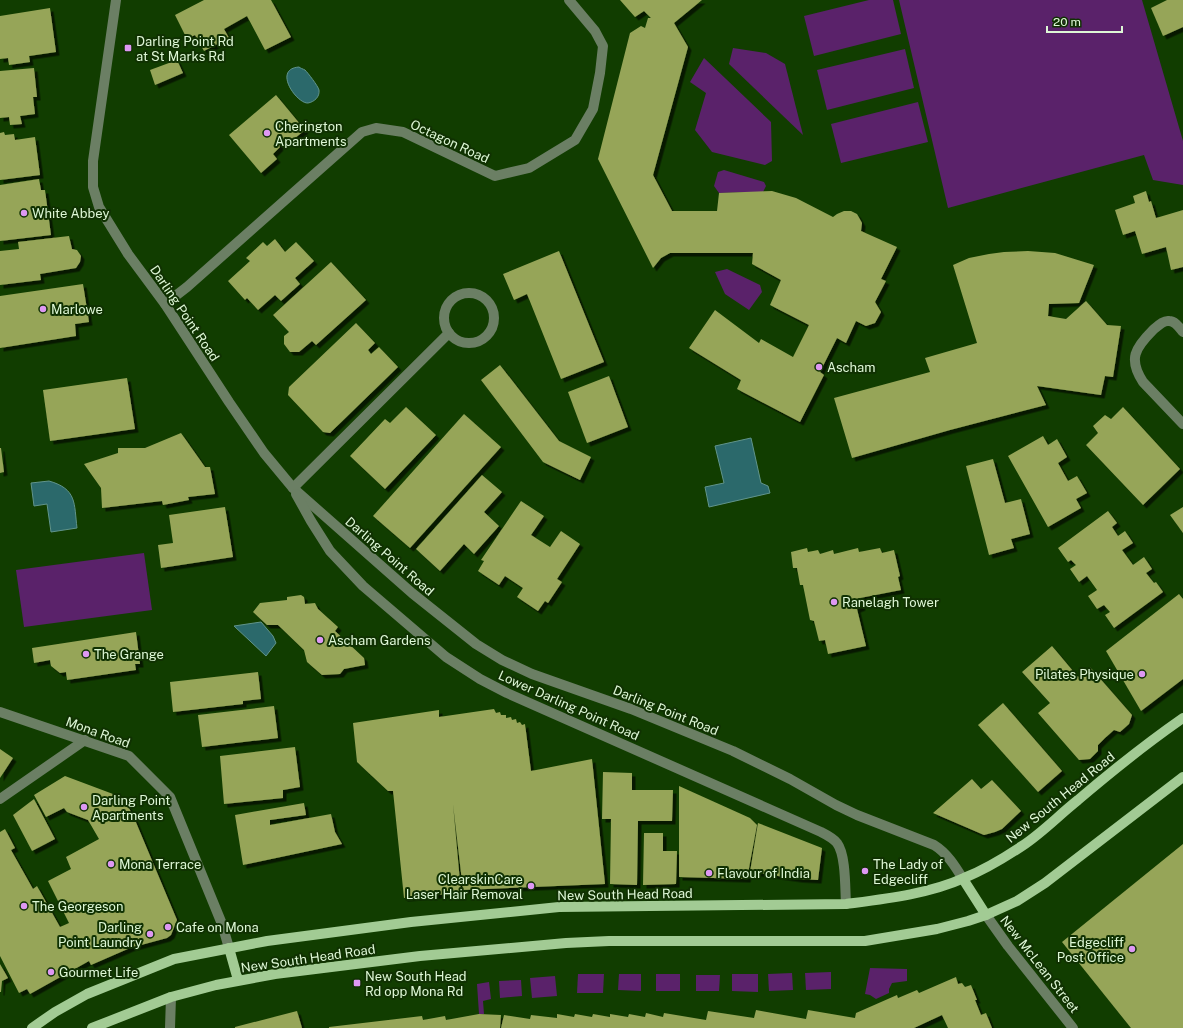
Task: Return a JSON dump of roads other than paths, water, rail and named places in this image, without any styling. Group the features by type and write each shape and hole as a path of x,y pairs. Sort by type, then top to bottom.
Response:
{"main road":[{"name":"New South Head Road","path":"32,1028 55,1012 87,994 174,960 267,941 411,922 560,907 846,904 887,899 944,886 963,879 1023,846 1077,800 1183,718"},
{"name":"New South Head Road","path":"92,1028 171,997 238,980 420,956 566,943 865,942 937,929 986,915 1018,901 1045,883 1183,777"},
{"path":"963,879 986,915"},
{"name":"Mona Road","path":"229,948 238,980"}],"street":[{"name":"Darling Point Road","path":"116,0 93,161 93,186 99,207 128,254 165,304 264,453 293,488 412,594 476,644 496,656 532,674 631,709 733,751 790,779 850,812 934,845 949,858 963,879"},
{"name":"Octagon Road","path":"165,304 187,287 362,132 376,128 404,132 495,176 530,168 575,140 593,109 600,73 603,46 595,31 569,0"},
{"path":"469,292 485,298 490,304 494,320 492,328 487,335 480,340 472,343 463,342 455,339 449,333 445,326 445,310 448,303 454,297 469,292"},
{"path":"1183,332 1175,323 1165,321 1158,325 1142,341 1135,356 1138,374 1143,382 1183,424"},
{"path":"293,488 449,333"},
{"name":"Lower Darling Point Road","path":"293,488 311,522 330,551 363,586 446,657 480,679 507,693 822,832 837,843 843,861 846,904"},
{"name":"Mona Road","path":"0,712 129,756 170,797 222,924 229,948"},
{"path":"0,798 85,740"},
{"name":"New McLean Street","path":"986,915 1008,946 1073,1028"},
{"path":"170,1028 171,997"}],"water":[{"path":"299,67 305,70 319,90 318,97 308,103 303,102 293,93 287,80 287,74 291,69"},
{"path":"751,438 761,483 768,486 770,493 709,507 705,487 724,483 715,446"},
{"path":"49,481 65,488 72,498 77,528 51,532 47,504 34,506 31,483"},
{"path":"261,622 273,636 276,643 266,656 234,626"}],"place":[{"name":"Darling Point Rd at St Marks Rd","path":"128,48"},
{"name":"Cherington Apartments","path":"267,133"},
{"name":"White Abbey","path":"24,213"},
{"name":"Marlowe","path":"43,309"},
{"name":"Ascham","path":"819,367"},
{"name":"Ranelagh Tower","path":"834,602"},
{"name":"Ascham Gardens","path":"320,640"},
{"name":"The Grange","path":"86,654"},
{"name":"Pilates Physique","path":"1142,674"},
{"name":"Darling Point Apartments","path":"84,807"},
{"name":"Mona Terrace","path":"111,864"},
{"name":"The Lady of Edgecliff","path":"865,871"},
{"name":"Flavour of India","path":"709,873"},
{"name":"ClearskinCare Laser Hair Removal","path":"531,886"},
{"name":"The Georgeson","path":"24,906"},
{"name":"Cafe on Mona","path":"168,927"},
{"name":"Darling Point Laundry","path":"150,934"},
{"name":"Edgecliff Post Office","path":"1132,949"},
{"name":"Gourmet Life","path":"51,972"},
{"name":"New South Head Rd opp Mona Rd","path":"357,983"}]}
